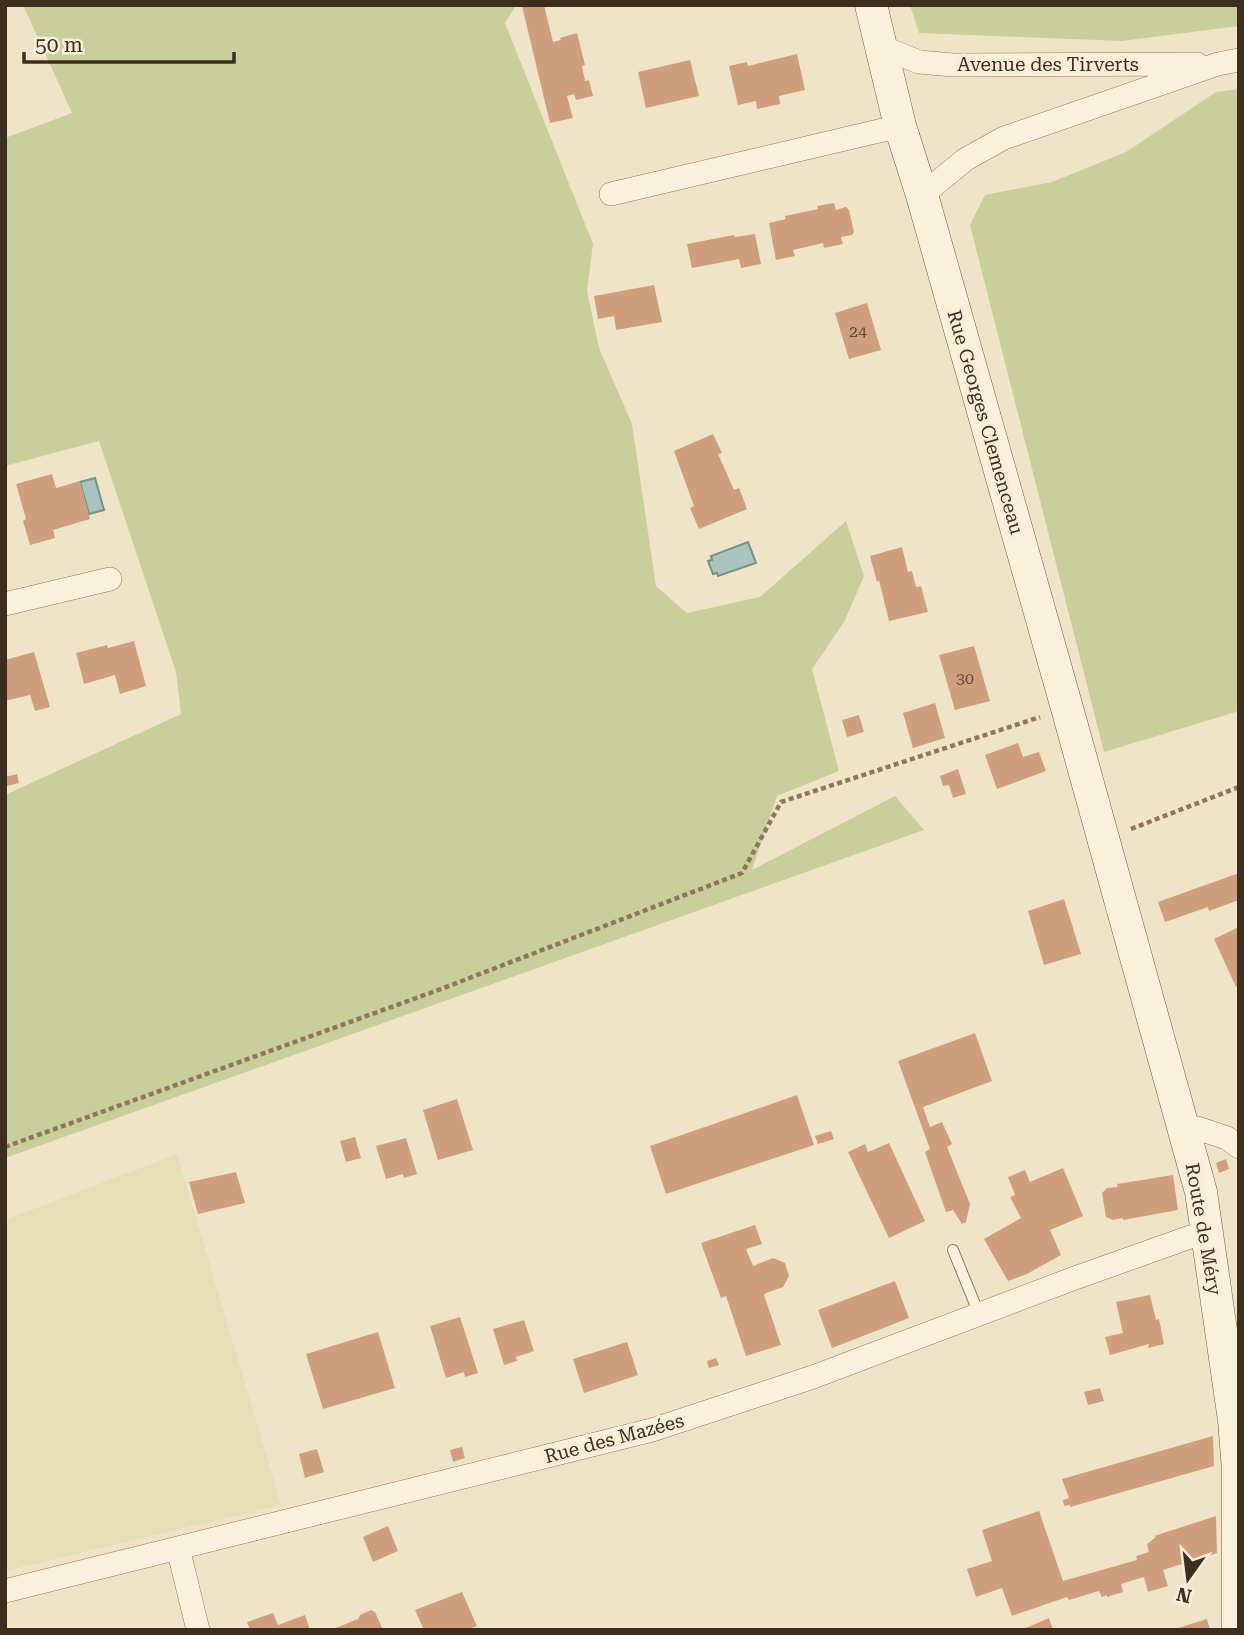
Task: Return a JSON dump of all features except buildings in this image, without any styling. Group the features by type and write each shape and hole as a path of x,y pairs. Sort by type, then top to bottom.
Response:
{"main road":[{"name":"Rue Georges Clemenceau","path":"871,5 900,126 922,195 1104,839"},
{"name":"Route de Méry","path":"1104,839 1201,1192 1234,1420 1238,1470 1238,1630"}],"street":[{"name":"Avenue des Tirverts","path":"882,47 919,62 953,65 1228,62"},
{"name":"Avenue des Tirverts","path":"922,195 966,159 1004,138 1228,62"},
{"path":"611,194 900,126"},
{"path":"5,604 110,579"},
{"path":"1185,1133 1197,1128 1227,1139 1239,1147"},
{"name":"Rue des Mazées","path":"5,1591 652,1430 813,1377 1074,1278 1207,1231"},
{"path":"178,1548 198,1630"}],"lane":[{"path":"953,1250 979,1314"}],"path":[{"path":"5,1147 441,989 742,873 781,802 1067,708"},
{"path":"1104,839 1239,787"}],"shaded area":[{"path":"177,1154 281,1505 5,1571 5,1220"}],"green space":[{"path":"23,5 519,5 505,23 593,244 587,291 599,348 632,424 656,586 687,613 760,597 846,521 864,576 844,622 812,669 839,771 777,796 752,870 895,796 924,830 5,1158 5,795 181,714 176,672 99,441 5,466 5,138 72,113"},
{"path":"910,5 1239,5 1239,26 1122,41 919,33"},
{"path":"1239,89 1239,711 1104,752 970,225 985,195 1052,182 1126,152 1216,92"}],"water":[{"path":"95,478 104,510 89,514 80,482"},
{"path":"748,542 756,563 718,576 717,573 713,574 708,561 712,560 711,556"}]}
